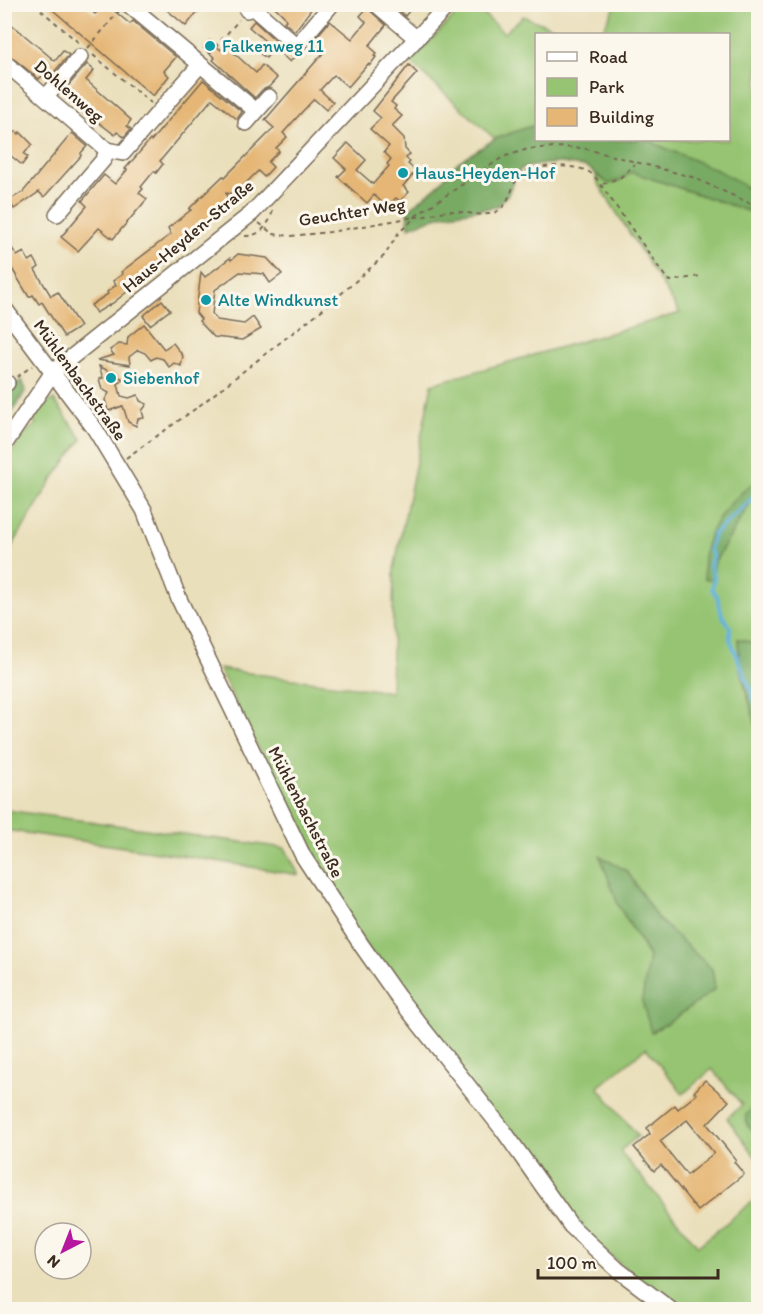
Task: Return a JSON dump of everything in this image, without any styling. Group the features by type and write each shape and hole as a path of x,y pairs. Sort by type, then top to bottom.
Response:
{"street":[{"path":"126,4 200,65 251,117 269,97"},
{"path":"247,10 251,6 292,42 298,44 332,4"},
{"path":"376,4 417,39"},
{"name":"Haus-Heyden-Straße","path":"4,445 53,372 251,214 449,4"},
{"path":"46,97 83,53"},
{"name":"Dohlenweg","path":"4,62 107,150 123,153 200,65"},
{"name":"Dohlenweg","path":"57,214 104,159 107,150"},
{"name":"Mühlenbachstraße","path":"4,308 95,429 144,510 179,599 303,856 326,893 398,997 503,1130 571,1226 618,1270 671,1310"}],"path":[{"path":"34,4 83,53 160,111"},
{"path":"83,53 126,4"},
{"path":"200,65 247,10"},
{"name":"Geuchter Weg","path":"251,214 268,231 280,236 330,232 414,217 488,165 516,152 528,149 573,147 692,177 759,207"},
{"path":"602,185 621,177 635,164"},
{"path":"129,466 125,459 271,351 380,261 399,232 414,217 422,218 436,212 447,211 490,214 497,211 508,199 519,178 530,170 554,166 578,168 591,173 602,185 667,279 671,281 700,276"},
{"path":"6,384 42,359"}],"green space":[{"path":"465,5 474,5 504,33 523,16 566,33 535,33 535,126 495,139 410,62"},
{"path":"616,5 758,5 758,198 749,188 646,141 730,141 730,33 601,33"},
{"path":"535,126 535,141 652,142 736,180 758,198 758,203 748,211 632,172 619,181 609,184 587,167 561,163 545,164 522,168 516,175 508,194 496,207 442,215 409,227 407,211 437,186 458,162 495,139"},
{"path":"632,172 747,211 758,203 758,491 753,483 715,561 750,503 758,494 758,644 738,639 740,668 758,733 758,1107 754,1105 747,1125 758,1134 758,1160 727,1118 742,1105 712,1069 683,1094 646,1048 598,1087 638,1136 620,1151 698,1246 758,1197 758,1309 679,1309 645,1285 578,1227 401,996 324,883 219,669 391,692 394,569 432,384 680,313 596,180 596,175 609,184 619,181","holes":["627,871 657,918 712,969 715,989 652,1032 642,1001 649,957 618,905"]},
{"path":"22,380 26,390 5,425 5,392"},
{"path":"54,400 82,439 52,480 5,558 5,463 23,435 36,424 33,419 48,402"},
{"path":"753,483 758,494 750,503 715,561 712,580 705,579 705,551 715,525 732,502"},
{"path":"738,639 758,644 758,733 740,668"},
{"path":"5,810 285,848 299,875 5,830"},
{"path":"600,856 627,871 657,918 712,969 715,989 668,1023 651,1032 642,1001 649,956 618,905"},
{"path":"755,1105 758,1107 758,1134 747,1125 746,1115"}],"building":[{"path":"46,4 84,4 95,14 106,4 130,24 133,21 176,57 164,71 169,76 153,96"},
{"path":"160,4 204,4 186,26"},
{"path":"272,4 315,4 295,31 284,22 286,20 284,16"},
{"path":"392,4 415,4 405,16"},
{"path":"367,8 386,25 369,46 377,53 370,65 368,64 348,87 334,75 320,90 333,102 326,110 314,99 301,113 283,133 287,137 276,148 279,151 268,162 273,167 264,177 258,171 235,194 226,193 227,206 204,225 206,226 195,237 192,233 170,251 173,255 113,303 96,313 91,305 108,294 107,292 116,285 113,281 123,274 121,272 171,234 168,228 191,210 189,209 274,128 265,120 324,52 312,42 330,21 352,39 366,22 360,16"},
{"path":"4,18 55,61 63,51 69,55 47,80 42,76 39,79 4,51"},
{"path":"254,21 286,50 297,54 290,62 274,48 266,58 257,51 265,41 249,27"},
{"path":"210,41 221,50 225,45 256,73 262,65 277,78 255,98 213,60 215,58 204,48"},
{"path":"87,64 94,70 86,80 131,120 127,126 131,129 124,137 117,132 115,135 89,115 87,117 62,93"},
{"path":"409,65 417,73 391,102 396,106 394,109 402,116 392,126 404,138 405,149 410,154 406,158 410,162 408,164 416,171 403,186 409,192 400,201 396,198 387,207 374,195 367,203 338,177 346,169 334,158 348,143 366,160 357,170 373,184 389,166 387,164 391,159 384,152 389,146 370,129 381,118 373,111"},
{"path":"203,80 242,112 237,119 212,99 160,161 163,164 156,173 154,171 141,187 143,189 139,193 147,199 113,239 99,228 78,251 61,237 87,206 82,201 104,175 115,184 127,170 125,169"},
{"path":"4,126 13,134 16,131 19,134 20,132 32,144 24,154 28,157 22,165 4,150"},
{"path":"72,133 87,146 81,156 44,197 39,192 14,209 9,200 23,192"},
{"path":"4,236 17,256 24,252 29,261 34,258 39,267 35,270 51,296 58,292 80,327 64,337 42,302 39,304 33,295 29,297 8,262 4,264"},
{"name":"Alte Windkunst","path":"238,254 267,258 282,274 270,283 264,274 240,272 215,290 212,314 217,320 244,324 253,317 261,329 242,340 214,337 199,321 201,319 196,313 201,272 205,277"},
{"path":"162,300 170,310 150,325 143,316"},
{"path":"144,324 164,349 173,343 183,356 181,366 174,363 169,367 163,359 156,357 151,360 145,353 138,350 129,357 130,365 97,360 114,355 110,350 119,344 127,345 128,337"},
{"path":"99,366 123,379 118,384 121,396 129,398 138,395 140,401 147,404 142,411 144,418 138,419 136,426 128,422 123,406 108,411 105,400 109,393 102,389 99,379 103,378"},
{"path":"705,1080 729,1101 707,1124 736,1160 734,1162 744,1174 698,1211 661,1165 654,1171 634,1147 650,1134 647,1128 675,1105 678,1109 697,1094 694,1092","holes":["687,1120 714,1153 687,1175 660,1141"]}],"waterway":[{"path":"758,489 752,499 713,535 709,550 713,556 710,565 714,577 712,589 717,596 722,615 730,627 730,639 758,708"}],"place":[{"name":"Falkenweg 11","path":"210,46"},
{"name":"Haus-Heyden-Hof","path":"403,173"},
{"name":"Alte Windkunst","path":"206,300"},
{"name":"Siebenhof","path":"111,378"}]}
